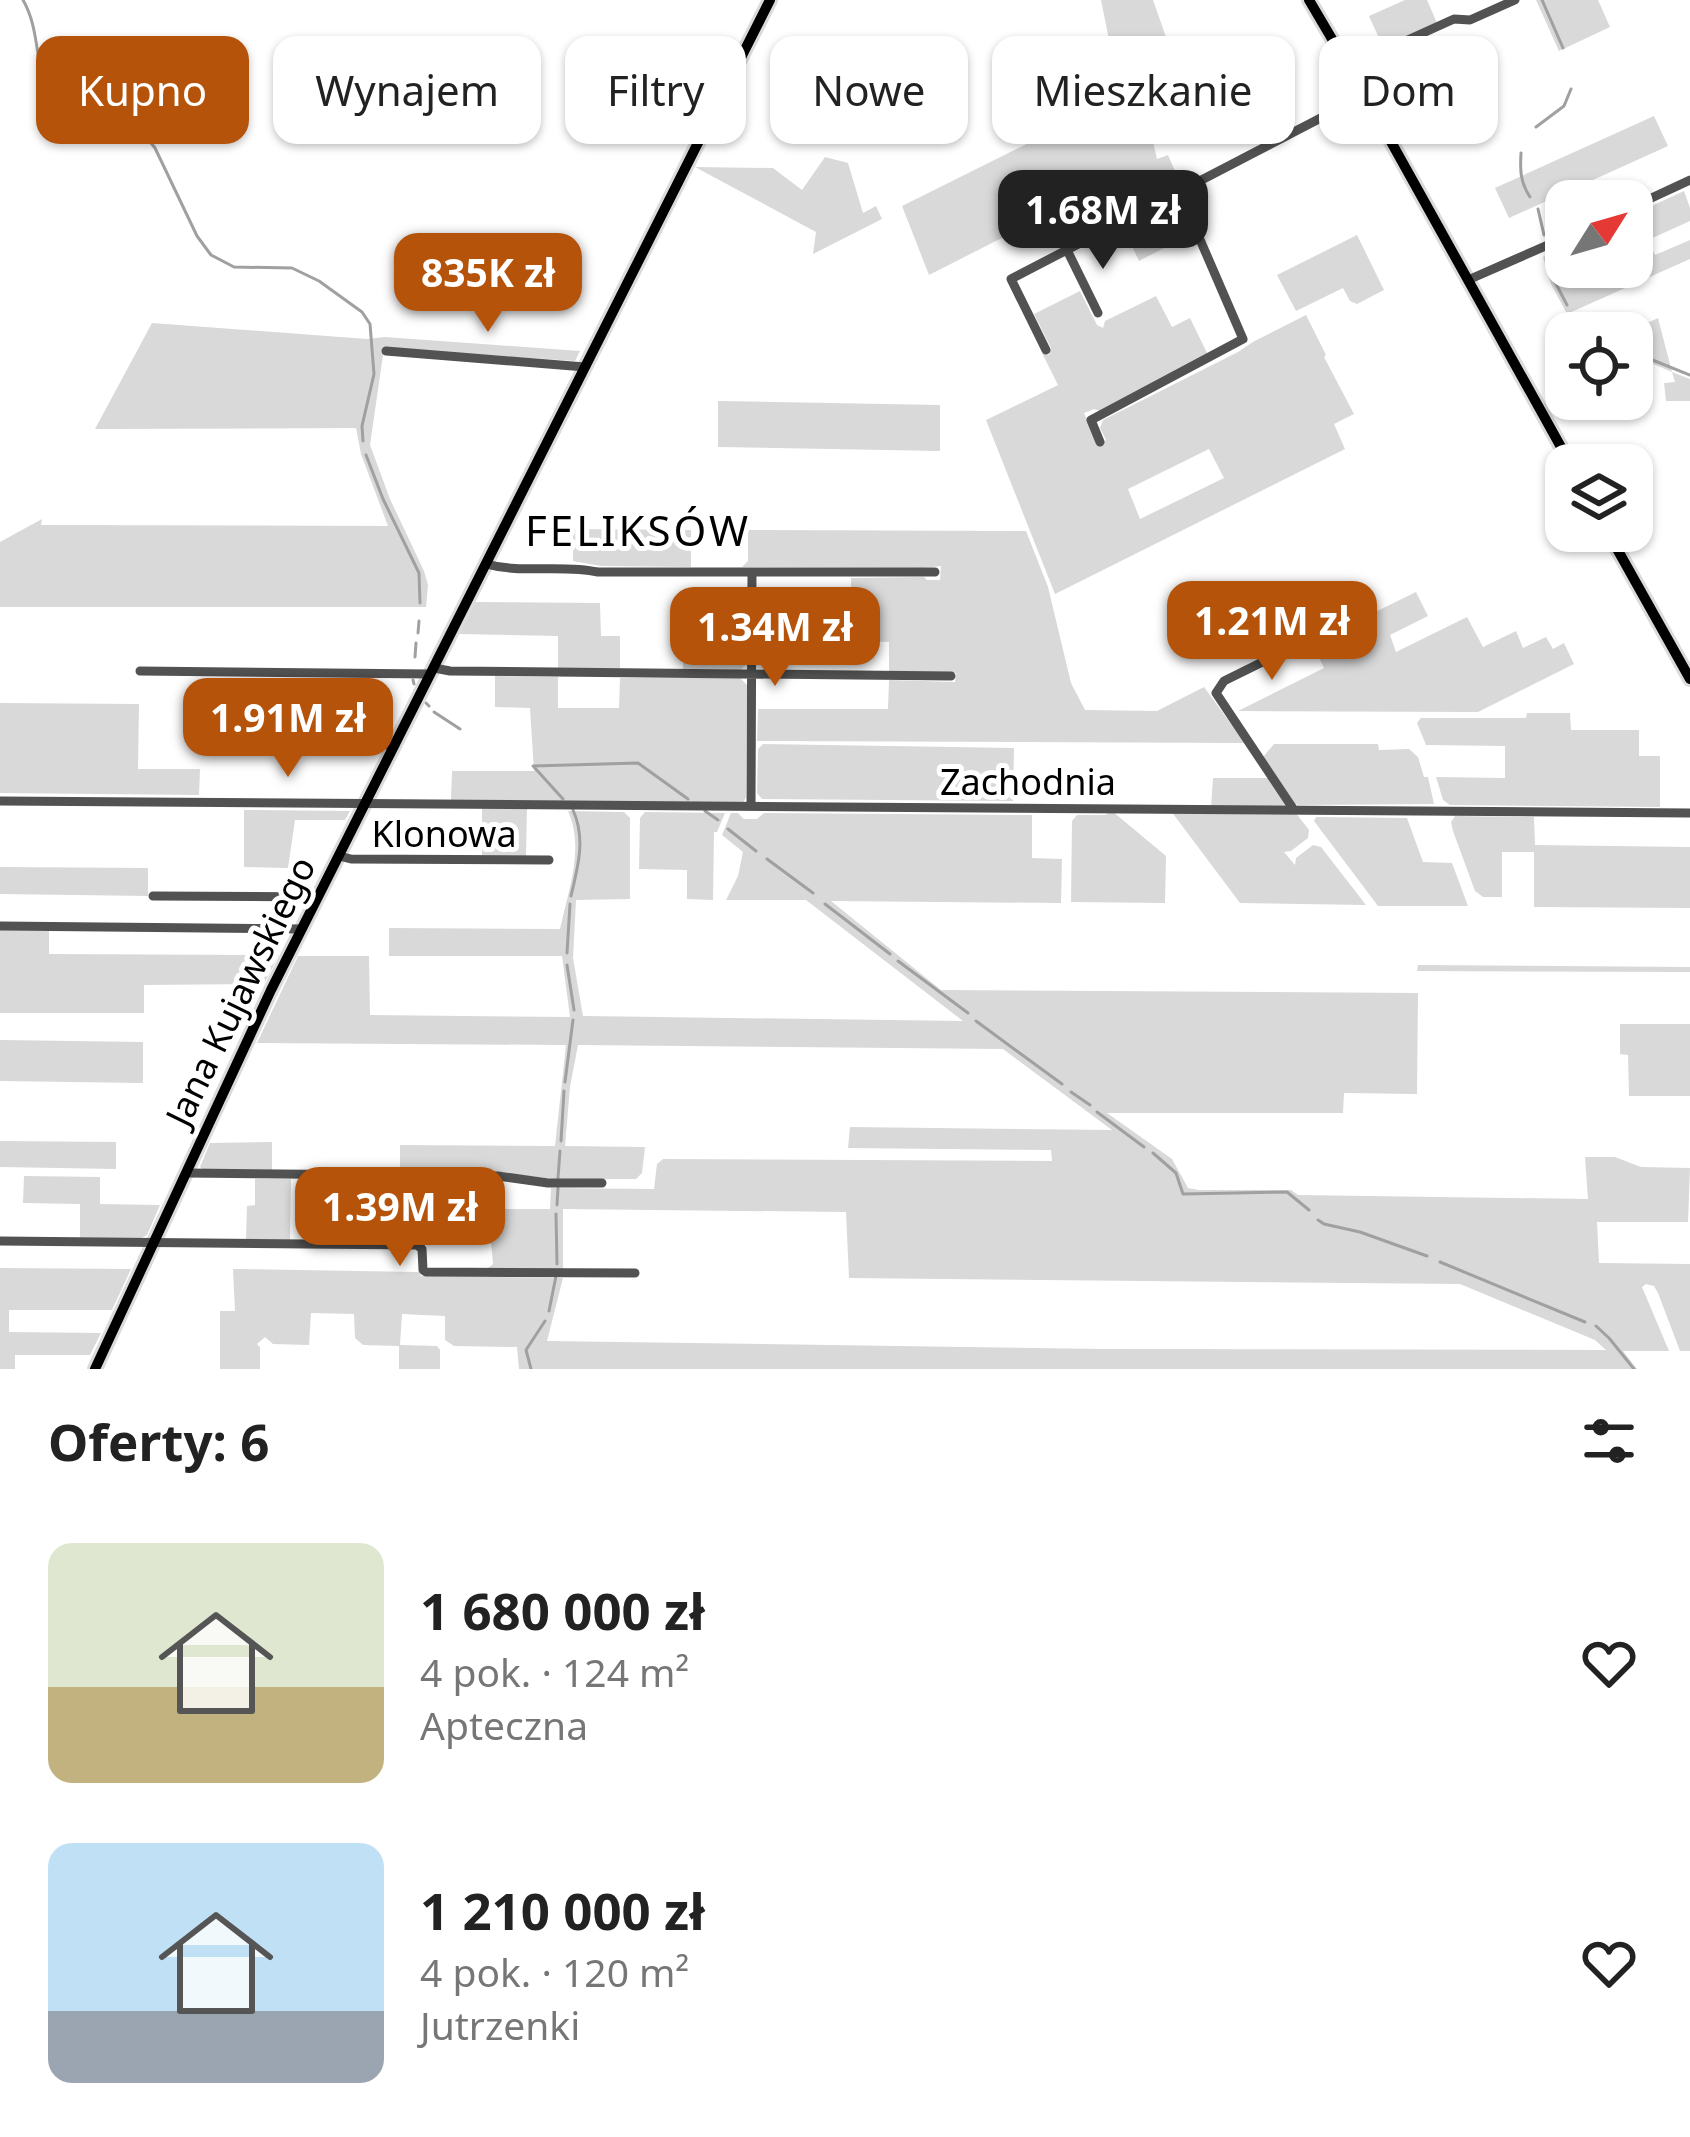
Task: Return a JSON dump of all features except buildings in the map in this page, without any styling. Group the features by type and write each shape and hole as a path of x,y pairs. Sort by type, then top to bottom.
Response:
{"main road":[{"name":"Jana Kujawskiego","path":"95,1369 302,928 770,0"},
{"path":"1309,0 1330,36"},
{"path":"1392,144 1558,444"},
{"path":"1619,552 1690,679"}],"street":[{"path":"1416,36 1515,0"},
{"path":"1046,350 1010,279 1319,119"},
{"path":"1653,197 1690,180"},
{"path":"1100,442 1091,420 1244,339 1179,191"},
{"path":"1468,280 1545,245"},
{"path":"1067,250 1097,313"},
{"path":"386,351 585,367"},
{"path":"486,564 598,572 935,572"},
{"path":"752,572 752,806"},
{"path":"1294,810 1216,689 1301,643"},
{"path":"140,671 952,676"},
{"path":"210,741 395,745"},
{"name":"Zachodnia","path":"0,801 1690,813"},
{"name":"Klonowa","path":"339,856 549,860"},
{"path":"153,896 318,897"},
{"path":"0,926 302,928"},
{"path":"187,1172 498,1176 548,1183 602,1183"},
{"path":"0,1241 417,1244 426,1272 635,1273"}],"shaded area":[{"path":"1101,0 1153,0 1166,36 1108,36"},
{"path":"1405,0 1427,0 1437,23 1408,36 1378,36 1369,16"},
{"path":"1536,0 1598,0 1610,27 1559,51"},
{"path":"1654,116 1668,146 1593,180 1545,180 1545,202 1509,218 1495,188"},
{"path":"1027,144 1154,144 1157,159 1168,155 1179,180 1187,183 1171,191 1167,187 1165,193 1114,220 1098,189 929,275 902,206"},
{"path":"825,157 848,163 863,213 876,206 882,219 813,254 816,232 695,167 773,168 802,190"},
{"path":"1684,191 1690,221 1653,238 1653,205"},
{"path":"1168,202 1177,204 1189,235 1139,261 1122,226"},
{"path":"1357,235 1384,290 1357,304 1343,288 1296,311 1277,275"},
{"path":"1690,240 1690,259 1653,276 1653,251 1655,255"},
{"path":"1553,288 1625,288 1571,312 1566,312"},
{"path":"1080,291 1103,328 1105,321 1156,296 1172,327 1190,318 1209,357 1100,411 1084,413 1097,445 1106,440 1100,428 1103,420 1306,315 1354,414 1334,424 1345,449 1055,594 986,420 1058,385 1042,353 1049,355 1051,348 1034,314","holes":["1209,449 1224,478 1140,519 1128,489"]},
{"path":"1658,318 1672,372 1653,364 1653,320"},
{"path":"152,323 580,351 575,361 384,348 370,445 424,571 426,607 0,607 0,542 42,519 41,525 388,526 356,428 95,429"},
{"path":"1672,372 1690,379 1690,401 1666,401 1664,383 1675,382"},
{"path":"718,401 940,405 940,451 718,447"},
{"path":"573,529 691,530 691,567 573,561"},
{"path":"748,530 1026,531 1048,587 1071,683 1085,710 1157,711 1204,687 1245,743 757,741 758,709 888,709 889,680 955,682 956,673 889,671 889,642 827,640 827,606 851,606 851,578 940,580 941,566 742,567 748,561"},
{"path":"1416,592 1428,616 1390,635 1396,652 1467,617 1483,647 1516,631 1523,648 1546,637 1553,649 1564,643 1574,664 1478,712 1238,711 1324,668 1312,643"},
{"path":"475,602 600,603 601,636 620,636 620,668 558,668 558,636 459,634"},
{"path":"683,638 747,639 747,664 740,670 683,669"},
{"path":"495,676 558,677 558,708 619,708 620,678 740,678 747,685 746,797 743,803 451,801 452,771 534,771 530,708 495,707"},
{"path":"0,703 139,704 138,769 200,769 199,795 0,793"},
{"path":"1527,713 1570,713 1571,730 1639,730 1639,756 1660,756 1660,807 1450,805 1443,800 1436,777 1505,778 1505,746 1426,745 1417,723 1421,718 1526,718"},
{"path":"763,744 1014,748 1013,801 762,799 757,793 758,749"},
{"path":"1274,744 1378,744 1379,750 1409,749 1428,777 1434,804 1295,804 1263,757"},
{"path":"1213,778 1270,778 1287,803 1284,807 1211,807"},
{"path":"482,805 527,807 526,856 482,855"},
{"path":"244,810 350,811 345,820 295,820 288,868 244,867"},
{"path":"568,811 624,812 630,818 630,899 576,900 573,958 583,1016 963,1021 806,900 726,900 743,852 722,835 731,813 744,819 757,819 764,813 1032,815 1032,858 1062,859 1061,903 831,901 941,990 1418,993 1417,1094 1344,1093 1343,1113 1107,1113 1172,1159 1188,1188 1199,1190 1588,1199 1585,1157 1615,1157 1641,1167 1690,1168 1688,1222 1597,1222 1599,1263 1690,1264 1690,1351 1680,1351 1658,1293 1646,1284 1642,1287 1669,1351 1623,1351 1637,1369 519,1369 517,1347 454,1346 445,1340 445,1316 402,1314 400,1345 437,1346 440,1369 399,1369 399,1346 363,1345 355,1338 354,1314 311,1313 309,1345 273,1344 265,1337 257,1344 260,1369 220,1369 220,1311 235,1311 233,1269 563,1278 547,1341 1606,1350 1595,1340 1460,1284 849,1278 846,1212 563,1209 563,1269 488,1268 493,1264 491,1241 331,1240 331,1207 446,1208 448,1181 499,1182 499,1209 550,1209 551,1188 654,1189 657,1164 663,1159 1052,1161 1051,1150 848,1148 850,1127 1112,1130 1003,1049 578,1045 565,1146 645,1147 642,1173 636,1179 400,1171 400,1145 555,1146 566,1045 257,1043 298,956 369,956 370,1015 570,1017 562,956 389,956 389,928 560,929 575,855"},
{"path":"1112,811 1166,856 1165,903 1071,902 1072,821 1077,815"},
{"path":"1171,811 1295,812 1309,830 1308,838 1284,852 1295,865 1296,858 1313,845 1321,847 1366,905 1240,903"},
{"path":"645,812 725,813 714,832 713,900 687,899 687,870 639,869 640,818"},
{"path":"1455,816 1534,817 1535,845 1690,847 1690,908 1534,907 1534,852 1502,852 1502,897 1483,897 1475,891 1453,831"},
{"path":"1316,817 1407,818 1423,862 1452,863 1468,906 1378,906 1314,821"},
{"path":"0,867 148,868 148,896 0,894"},
{"path":"0,930 49,931 49,954 279,955 264,984 144,985 144,1013 0,1013"},
{"path":"1418,965 1690,967 1690,972 1417,971"},
{"path":"1620,1024 1690,1024 1690,1096 1629,1096 1628,1055 1620,1054"},
{"path":"0,1040 143,1042 143,1083 0,1081"},
{"path":"0,1141 116,1142 116,1169 0,1167"},
{"path":"272,1142 272,1170 200,1167 210,1143"},
{"path":"24,1176 100,1177 100,1204 160,1205 147,1235 138,1240 80,1239 80,1204 23,1203"},
{"path":"255,1179 291,1179 290,1240 246,1239 247,1206 255,1205"},
{"path":"0,1268 131,1269 112,1310 9,1310 9,1332 101,1333 90,1355 15,1355 15,1369 0,1369"}],"waterway":[{"path":"23,0 51,100 111,114 145,135 211,255 234,267 292,268 362,312 370,324 374,374 363,441"},
{"path":"1542,0 1563,48"},
{"path":"1536,127 1564,106 1571,89"},
{"path":"1521,153 1521,176 1530,197"},
{"path":"1538,209 1544,235"},
{"path":"1558,288 1567,305"},
{"path":"1653,360 1690,375"},
{"path":"366,455 419,573 420,603"},
{"path":"418,633 419,621"},
{"path":"415,657 416,643"},
{"path":"413,680 414,684"},
{"path":"426,703 429,706"},
{"path":"434,712 460,729"},
{"path":"533,766 638,763 688,799"},
{"path":"534,767 563,799"},
{"path":"571,896 580,842 573,810"},
{"path":"705,811 718,820"},
{"path":"728,829 756,851"},
{"path":"767,859 813,893"},
{"path":"567,953 570,904"},
{"path":"825,904 890,954"},
{"path":"898,961 968,1013"},
{"path":"567,965 574,1010"},
{"path":"565,1082 573,1020"},
{"path":"976,1021 1062,1084"},
{"path":"561,1141 564,1091"},
{"path":"1071,1092 1090,1105"},
{"path":"1097,1112 1144,1147"},
{"path":"558,1178 560,1151"},
{"path":"1153,1153 1176,1173 1183,1194 1287,1192 1309,1210"},
{"path":"557,1205 558,1188"},
{"path":"556,1214 557,1264"},
{"path":"1318,1220 1427,1256"},
{"path":"1440,1262 1585,1322"},
{"path":"549,1311 556,1276"},
{"path":"531,1369 526,1350 545,1321"},
{"path":"1596,1326 1634,1369"}],"district":[{"name":"FELIKSÓW","path":"638,529"}]}
